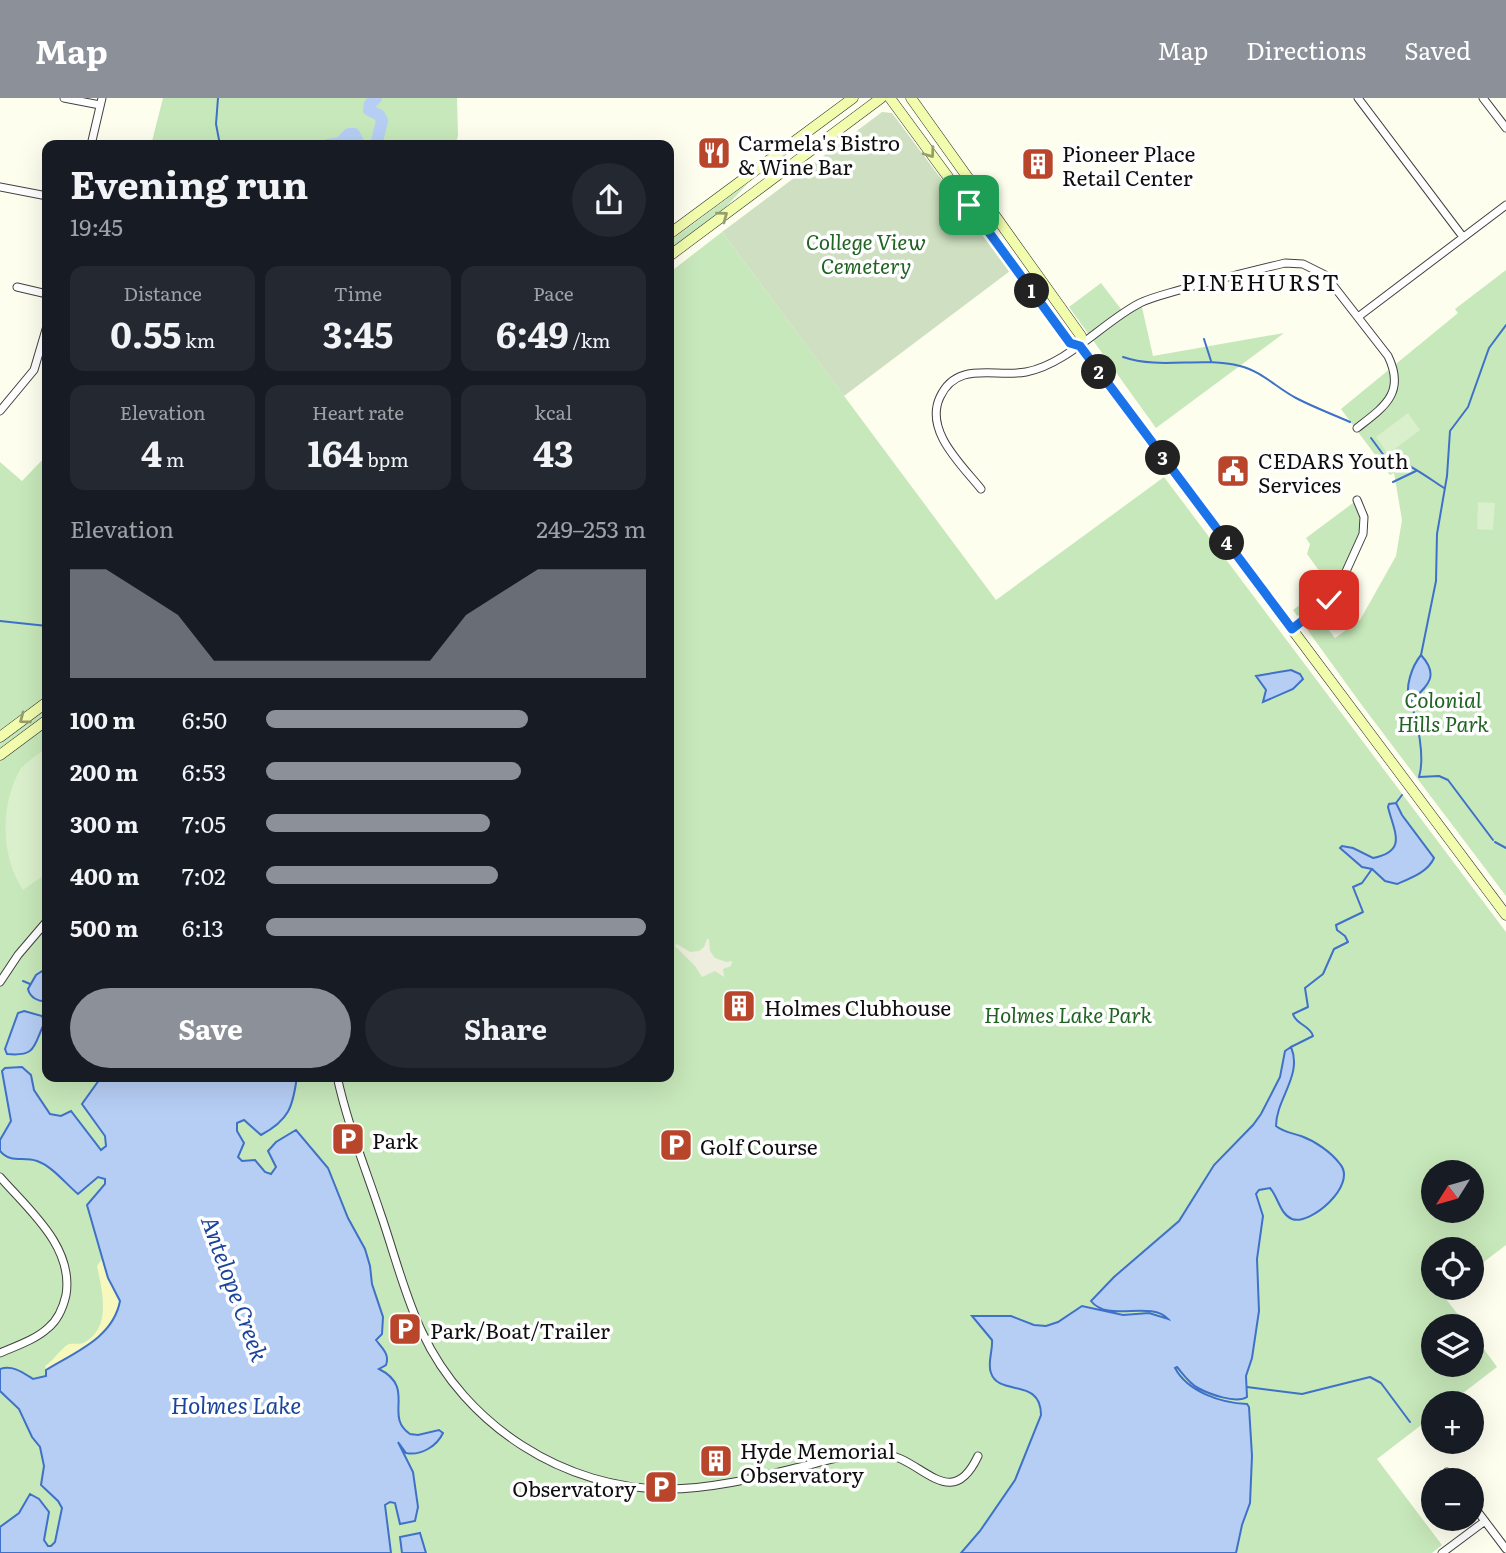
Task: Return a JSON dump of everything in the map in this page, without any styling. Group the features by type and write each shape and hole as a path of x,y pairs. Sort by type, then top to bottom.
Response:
{"main road":[{"path":"674,231 853,98"},
{"path":"674,253 881,98"},
{"path":"890,98 1070,343 1080,346 1506,915"},
{"path":"911,98 1082,336 1080,346"},
{"path":"0,737 42,706"},
{"path":"0,755 42,724"}],"street":[{"path":"64,98 101,102 92,140"},
{"path":"1358,98 1463,237"},
{"path":"1483,98 1506,128"},
{"path":"0,187 42,196"},
{"path":"1358,317 1506,205"},
{"path":"981,489 939,432 936,423 937,405 945,389 956,378 973,372 1029,372 1080,346 1143,301 1285,263 1303,264 1320,271 1332,282 1393,366 1395,382 1387,403 1357,428"},
{"path":"17,287 42,292"},
{"path":"0,411 34,370 42,343"},
{"path":"1292,629 1329,600 1338,589 1363,534 1364,517 1357,500"},
{"path":"0,982 42,927"},
{"path":"339,1082 349,1122 427,1343 451,1379 481,1414 505,1435 530,1450 597,1479 666,1489 724,1484 863,1453 891,1455 936,1480 949,1481 969,1473 978,1456"},
{"path":"0,1177 58,1247 67,1275 64,1305 53,1324 31,1340 0,1353"},
{"path":"1442,1553 1485,1521 1506,1549"}],"green space":[{"path":"163,98 457,98 457,140 152,140"},
{"name":"College View Cemetery","path":"882,112 892,113 1010,271 844,396 722,232"},
{"path":"748,183 724,209 674,248 674,238"},
{"name":"Holmes Lake Park","path":"722,232 996,600 1164,477 1506,932 1506,1245 1484,1262 1484,1237 1421,1237 1421,1300 1447,1300 1458,1314 1421,1314 1421,1377 1484,1377 1466,1391 1421,1391 1421,1425 1377,1459 1421,1517 1421,1531 1431,1531 1442,1545 1432,1553 0,1553 0,462 22,481 42,460 42,1082 674,1082 674,269"},
{"name":"Colonial Hills Park","path":"1506,270 1506,896 1293,610 1323,588 1325,579 1307,554 1310,544 1306,538 1357,500 1364,523 1338,589 1315,612 1335,638 1360,620 1396,556 1402,520 1394,473 1390,475 1341,409 1458,313 1455,309"},
{"path":"1101,283 1124,313 1141,303 1153,356 1284,333 1156,428 1069,307"},
{"name":"Holmes Lake Park","path":"1484,1349 1497,1367 1484,1377"}],"sand":[{"path":"102,1259 120,1301 116,1314 110,1325 91,1343 46,1370 45,1366 66,1346 85,1342 99,1327 103,1307 97,1266"}],"shaded area":[{"path":"1408,413 1420,430 1388,454 1376,437"},
{"path":"1478,502 1495,503 1493,530 1477,529"},
{"path":"42,752 42,877 23,890 10,861 6,813 14,782 21,768"},
{"path":"707,939 715,958 732,961 731,966 723,969 724,977 715,971 702,977 675,946 677,944 690,952 699,951"}],"water":[{"path":"1421,655 1431,676 1426,686 1410,702 1410,677"},
{"path":"1291,670 1300,674 1303,679 1293,689 1263,702 1266,690 1256,676"},
{"path":"1396,803 1434,858 1423,871 1397,884 1385,881 1372,869 1362,867 1340,848 1353,848 1373,858 1391,851 1396,839 1388,807 1389,804"},
{"path":"42,971 42,1001 35,999 28,989 36,975"},
{"path":"24,1011 42,1016 42,1029 29,1051 24,1054 7,1054 5,1049 18,1013"},
{"path":"1291,1047 1294,1067 1276,1126 1306,1138 1327,1151 1340,1164 1344,1173 1343,1182 1330,1202 1300,1220 1288,1217 1270,1188 1259,1190 1256,1194 1263,1216 1257,1259 1259,1311 1252,1358 1246,1376 1247,1397 1230,1399 1209,1393 1195,1386 1175,1368 1188,1384 1206,1395 1247,1404 1249,1407 1252,1456 1250,1503 1236,1553 961,1553 980,1531 1015,1480 1041,1415 1039,1403 1034,1396 995,1380 990,1369 992,1340 972,1316 1011,1316 1034,1325 1046,1326 1058,1322 1082,1306 1123,1315 1149,1313 1168,1319 1151,1311 1108,1310 1091,1301 1114,1277 1179,1221 1214,1165 1261,1114 1280,1077 1285,1051"},
{"name":"Holmes Lake","path":"22,1067 31,1075 34,1090 50,1114 61,1116 71,1111 101,1150 106,1146 105,1136 82,1104 98,1082 296,1082 288,1112 278,1124 261,1135 244,1120 237,1123 237,1131 244,1143 238,1157 242,1161 255,1160 265,1172 271,1174 276,1167 268,1151 276,1142 296,1130 328,1168 348,1218 365,1249 370,1266 372,1284 383,1317 382,1334 376,1340 387,1358 386,1365 379,1369 396,1385 402,1427 410,1434 439,1430 443,1433 433,1446 412,1454 406,1453 398,1442 413,1472 418,1507 415,1521 400,1524 395,1503 385,1505 391,1553 0,1553 0,1527 19,1513 30,1494 39,1499 49,1512 44,1540 48,1546 55,1542 62,1508 41,1485 44,1466 40,1447 32,1437 19,1409 0,1391 0,1369 13,1369 33,1379 46,1376 46,1370 91,1343 110,1325 120,1301 108,1278 87,1205 105,1184 105,1179 98,1177 78,1194 43,1163 13,1159 0,1151 0,1140 11,1121 2,1071 5,1068"},
{"path":"420,1533 426,1553 402,1553 400,1537"}],"waterway":[{"path":"218,98 216,124 219,140"},
{"name":"Antelope Creek","path":"376,98 370,104 369,110 379,115 382,121 377,140"},
{"name":"Antelope Creek","path":"343,140 349,134 354,134 357,140"},
{"path":"1421,655 1436,581 1437,534 1447,476 1450,431 1468,407 1489,348 1506,325"},
{"path":"1204,339 1211,361"},
{"path":"1123,357 1152,362 1225,363 1248,368 1296,398 1350,422"},
{"path":"1371,438 1385,457"},
{"path":"1360,465 1370,459 1392,458 1444,488"},
{"path":"1393,482 1416,471"},
{"path":"0,621 42,625"},
{"path":"1410,702 1420,739 1419,777 1439,776 1448,780 1493,840"},
{"path":"1396,803 1402,795"},
{"path":"1495,842 1506,848"},
{"path":"1291,1047 1313,1036 1293,1014 1308,1007 1305,988 1323,974 1334,949 1348,942 1336,925 1363,912 1353,887 1362,883 1372,869"},
{"path":"23,981 30,984"},
{"path":"1247,1387 1302,1394 1370,1377 1381,1383 1410,1422"}],"place":[{"name":"Carmela's Bistro & Wine Bar","path":"714,153"},
{"name":"Pioneer Place Retail Center","path":"1038,164"},
{"name":"CEDARS Youth Services","path":"1233,471"},
{"name":"Holmes Clubhouse","path":"739,1006"},
{"name":"Park","path":"348,1139"},
{"name":"Golf Course","path":"676,1145"},
{"name":"Park/Boat/Trailer","path":"405,1329"},
{"name":"Hyde Memorial Observatory","path":"716,1461"},
{"name":"Observatory","path":"661,1487"}],"district":[{"name":"PINEHURST","path":"1261,281"}],"route":[{"path":"969,205 1070,343 1080,346 1292,629 1329,600"}]}
